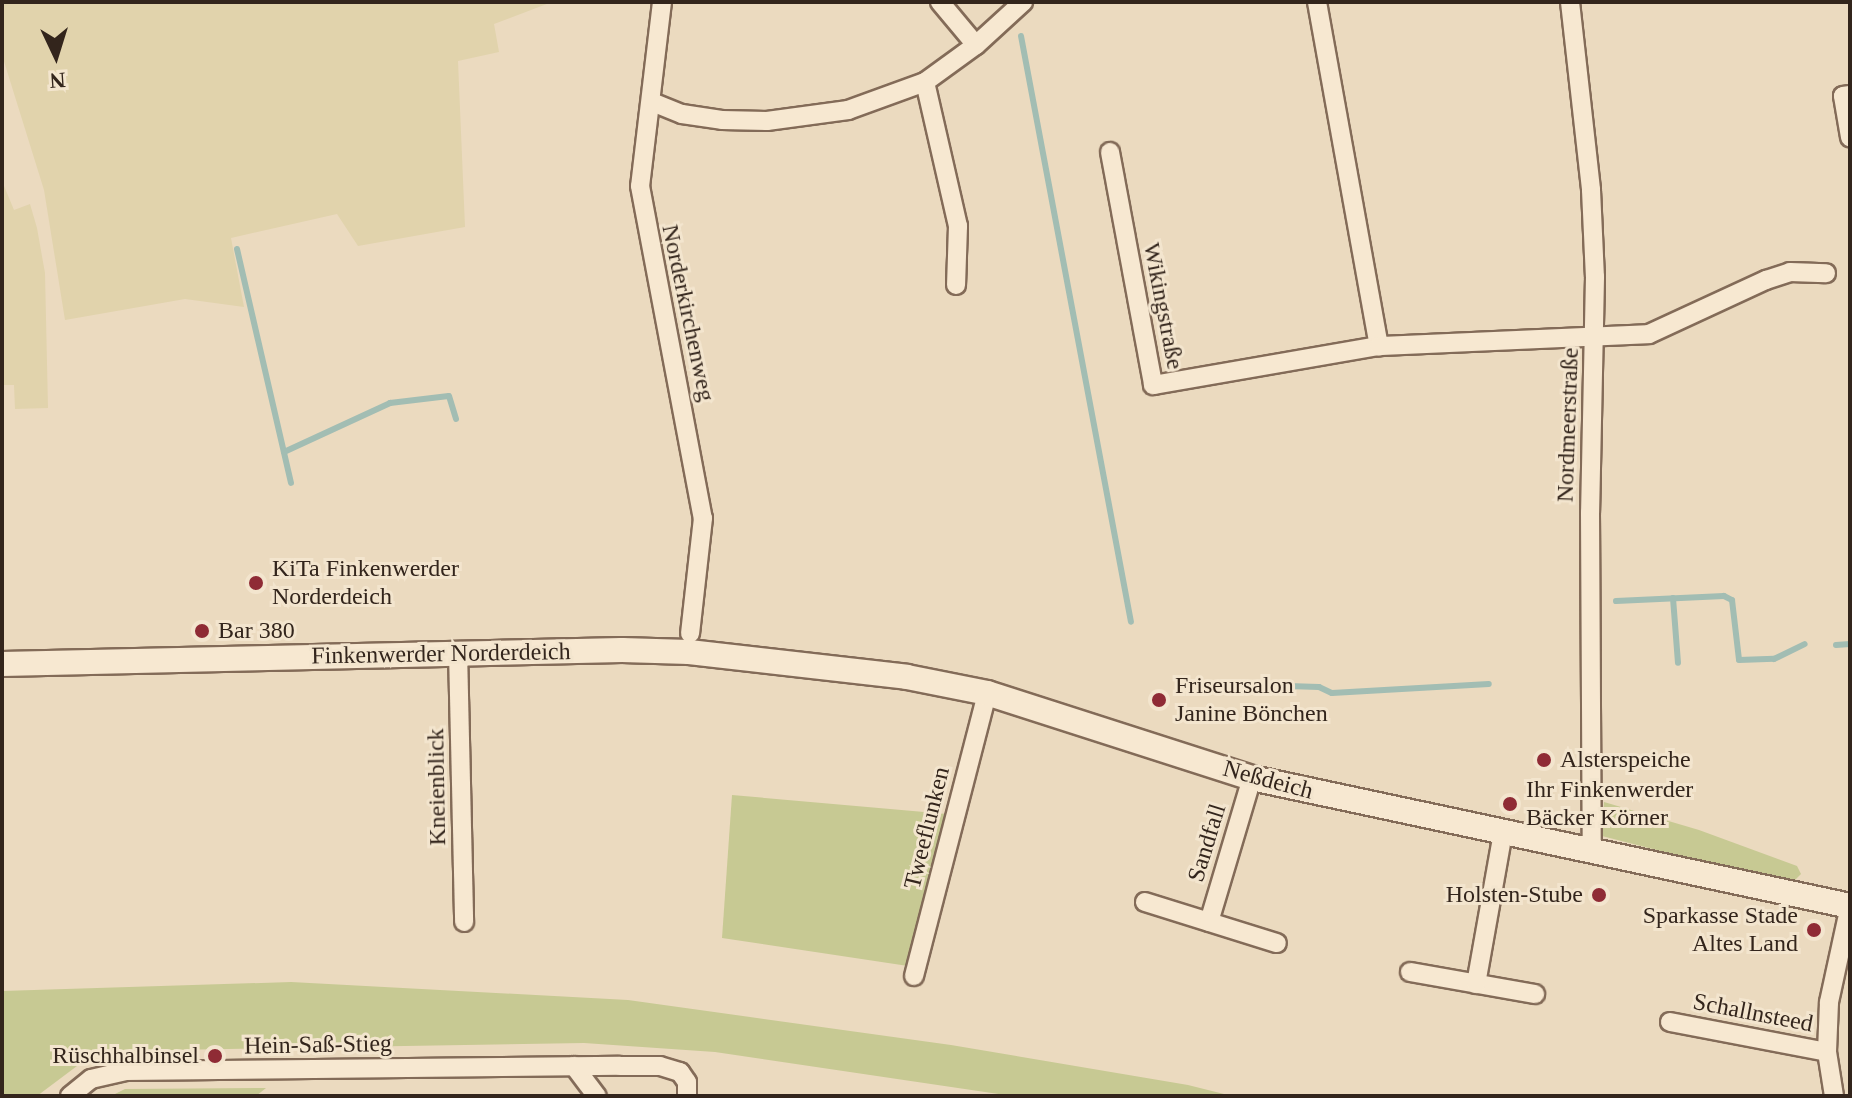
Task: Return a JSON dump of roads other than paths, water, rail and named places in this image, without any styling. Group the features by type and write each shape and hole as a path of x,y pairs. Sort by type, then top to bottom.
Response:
{"street":[{"name":"Norderkirchenweg","path":"662,2 642,166 643,214 703,518 690,642"},
{"path":"940,2 976,45"},
{"path":"652,102 682,114 722,120 781,120 848,110 925,82 976,45 1023,2"},
{"path":"1317,2 1379,346"},
{"name":"Nordmeerstraße","path":"1570,2 1591,190 1595,336 1590,513 1592,851"},
{"path":"925,82 958,226 956,285"},
{"path":"1850,95 1843,96 1850,137"},
{"name":"Wikingstraße","path":"1110,152 1153,385 1379,346 1649,334 1766,280 1790,272 1826,273"},
{"name":"Finkenwerder Norderdeich","path":"2,664 690,642"},
{"name":"Neßdeich","path":"690,642 987,693 1252,778 1850,906"},
{"name":"Kneienblick","path":"458,651 464,922"},
{"name":"Tweeflunken","path":"914,976 987,693"},
{"name":"Sandfall","path":"1209,922 1252,778"},
{"path":"1476,984 1503,832"},
{"name":"Sandfall","path":"1145,902 1277,943"},
{"path":"1834,1096 1827,1052 1829,1002 1850,906"},
{"path":"1410,972 1535,994"},
{"name":"Schallnsteed","path":"1670,1022 1827,1052"},
{"path":"574,1066 597,1096"},
{"name":"Hein-Saß-Stieg","path":"70,1096 91,1079 125,1071 574,1066 671,1069 684,1076 687,1096"}],"waterway":[{"path":"1021,36 1131,622"},
{"path":"237,249 291,483"},
{"path":"284,452 390,403 449,396 456,419"},
{"path":"1616,601 1724,596 1732,600 1739,660 1774,659 1805,644"},
{"path":"1673,598 1678,663"},
{"path":"1836,645 1850,644"},
{"path":"1288,686 1319,687 1332,693 1489,684"}],"place":[{"name":"KiTa Finkenwerder Norderdeich","path":"256,583"},
{"name":"Bar 380","path":"202,631"},
{"name":"Friseursalon Janine Bönchen","path":"1159,700"},
{"name":"Alsterspeiche","path":"1544,760"},
{"name":"Ihr Finkenwerder Bäcker Körner","path":"1510,804"},
{"name":"Holsten-Stube","path":"1599,895"},
{"name":"Sparkasse Stade Altes Land","path":"1814,930"},
{"name":"Rüschhalbinsel","path":"215,1056"}]}
